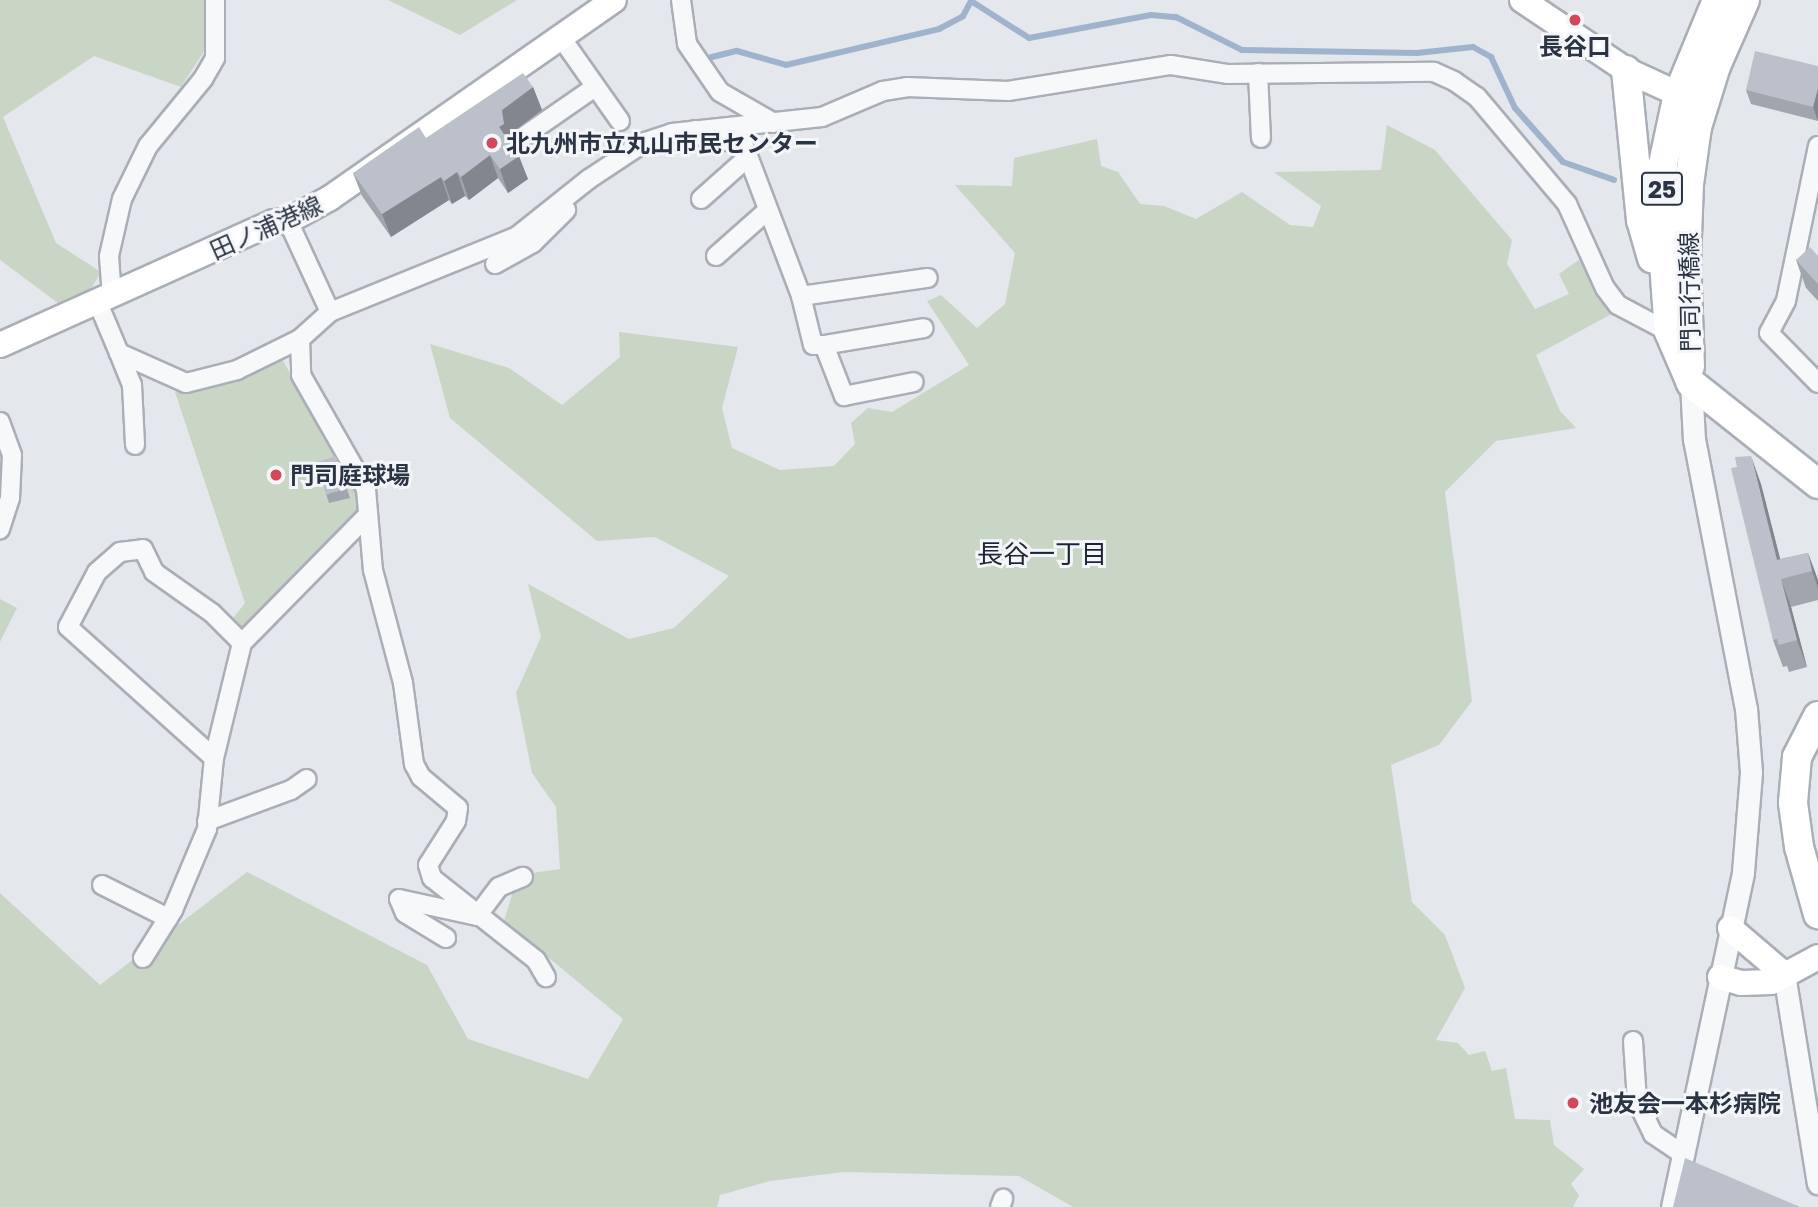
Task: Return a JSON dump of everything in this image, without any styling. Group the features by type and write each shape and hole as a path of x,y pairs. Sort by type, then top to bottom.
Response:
{"main road":[{"name":"田ノ浦港線","path":"0,345 274,222 288,221 378,166 614,0"},
{"path":"1522,0 1626,70 1690,99"},
{"name":"門司行橋線","path":"1691,383 1686,249 1690,99 1717,0"},
{"name":"門司行橋線","path":"1745,0 1690,99 1663,164 1665,304 1669,332 1691,383 1818,484"},
{"path":"1626,70 1640,220 1665,304"},
{"path":"1818,716 1797,757 1793,803 1799,848 1818,914"},
{"path":"1730,928 1784,974"},
{"path":"1720,976 1741,983 1772,982 1818,957"}],"street":[{"path":"135,445 132,385 119,352 105,300 109,256 122,198 148,146 215,58 215,0"},
{"path":"681,0 687,44 720,92 774,123"},
{"path":"560,36 620,121"},
{"path":"119,352 186,383 237,370 300,339 330,312 516,237 589,179 645,142 695,130 822,117 884,91 907,87 1008,91 1171,65 1258,74 1434,72 1454,81 1477,97 1567,204 1605,288 1618,305 1669,332"},
{"path":"1258,74 1261,138"},
{"path":"520,139 596,87"},
{"path":"695,130 706,139 743,143 801,296 813,345 924,328"},
{"path":"1818,146 1786,301 1769,334 1818,383"},
{"path":"701,199 747,158"},
{"path":"495,264 533,243 591,185 589,179"},
{"path":"716,257 768,210"},
{"path":"288,221 330,312"},
{"path":"801,296 928,278"},
{"path":"300,339 301,375 366,489 365,518 376,583 403,683 414,764 421,777 458,808 456,821 428,865 438,886 536,960 546,977"},
{"path":"824,345 844,396 914,382"},
{"path":"1672,1207 1743,872 1751,772 1745,709 1694,440 1691,383"},
{"path":"0,422 12,455 5,476 10,498 0,529"},
{"path":"143,958 168,918 207,821 214,758 242,643 365,518"},
{"path":"214,758 68,627 97,572 120,552 143,549 154,572 212,613 242,643"},
{"path":"207,821 291,790 307,779"},
{"path":"477,916 499,887 523,877"},
{"path":"102,885 168,918"},
{"path":"446,937 405,913 399,899 477,916"},
{"path":"1784,974 1818,1183"},
{"path":"1633,1041 1637,1101 1653,1134 1684,1155"}],"green space":[{"path":"0,0 206,0 210,42 181,87 94,56 3,117 56,243 101,272 91,289 58,303 0,260"},
{"path":"388,0 517,0 460,35"},
{"path":"1387,125 1435,150 1512,240 1507,264 1535,309 1569,294 1559,274 1580,259 1617,311 1536,355 1560,411 1576,428 1496,441 1445,492 1472,701 1439,745 1391,765 1412,902 1445,935 1465,988 1436,1040 1458,1043 1469,1055 1485,1051 1492,1071 1506,1068 1515,1119 1550,1120 1554,1145 1584,1169 1571,1184 1579,1195 1573,1207 1073,1207 1019,1176 844,1172 770,1181 720,1195 717,1207 0,1207 0,893 100,985 247,872 427,965 468,1039 588,1079 623,1019 504,921 518,875 560,869 556,807 532,773 516,693 541,637 528,584 629,639 674,628 729,576 655,537 597,541 450,418 430,344 509,368 562,405 620,357 619,332 738,347 722,408 732,448 780,470 834,466 855,444 851,423 868,408 892,412 969,365 927,301 941,295 977,328 1005,304 1015,253 955,185 1012,186 1014,158 1097,139 1101,166 1118,172 1140,204 1164,206 1196,219 1242,192 1290,225 1313,227 1321,206 1274,172 1381,170"},
{"name":"門司庭球場","path":"282,359 360,496 360,516 246,628 236,627 230,622 245,603 175,392"},
{"path":"0,599 17,608 0,642"}],"building":[{"path":"1755,51 1818,66 1818,88 1813,107 1746,90"},
{"path":"523,73 533,87 502,110 504,124 499,127 519,156 500,169 490,155 461,177 457,172 444,181 441,177 382,214 353,173 419,127 426,138"},
{"path":"1810,247 1818,256 1818,284 1796,260"},
{"path":"336,456 346,489 326,495 316,462"},
{"path":"1751,456 1777,560 1808,553 1812,571 1781,579 1797,640 1779,645 1777,639 1773,640 1731,468 1737,467 1735,457"},
{"path":"1685,1158 1800,1207 1673,1207"}],"waterway":[{"path":"704,59 737,51 786,65 939,29 963,16 971,1 1029,38 1151,15 1176,17 1242,50 1417,53 1473,47 1491,57 1515,108 1563,162 1614,180"}],"place":[{"name":"長谷口","path":"1575,20"},
{"name":"北九州市立丸山市民センター","path":"492,143"},
{"name":"門司庭球場","path":"276,475"},
{"name":"池友会一本杉病院","path":"1573,1103"}],"district":[{"name":"長谷一丁目","path":"1042,554"}]}
